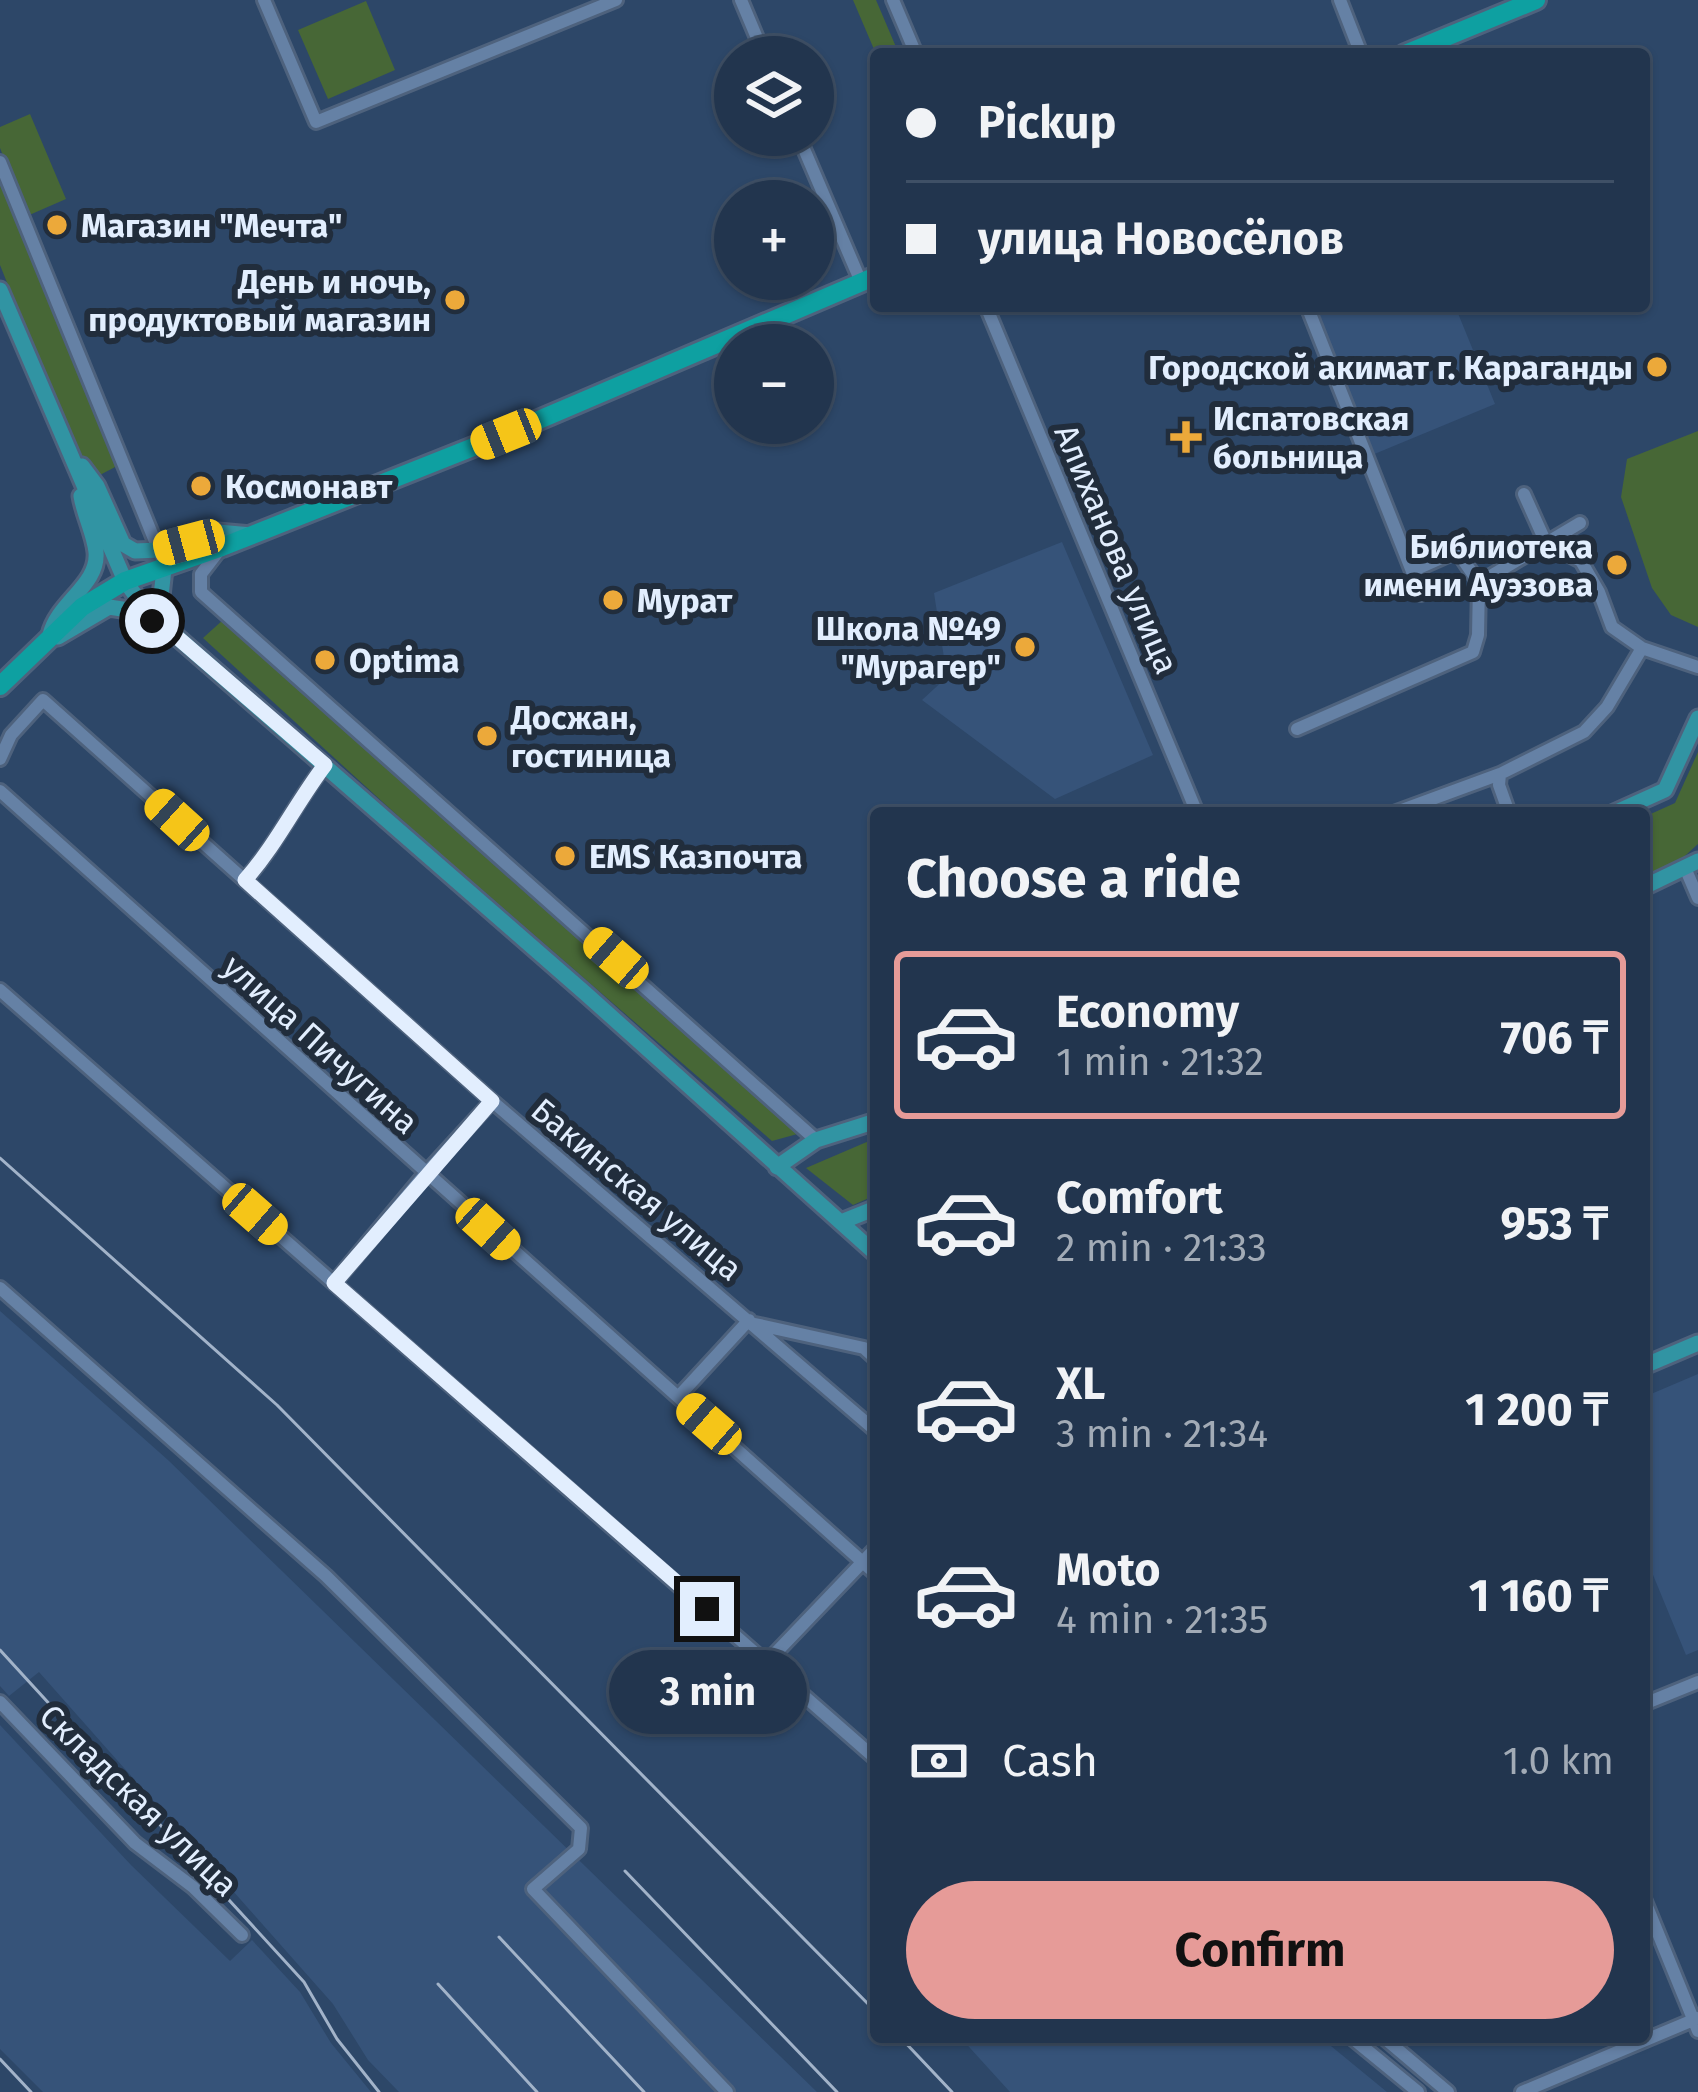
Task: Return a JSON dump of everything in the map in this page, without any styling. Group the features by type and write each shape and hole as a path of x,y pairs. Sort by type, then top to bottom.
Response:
{"highway":[{"path":"1420,48 1536,0"},
{"path":"0,686 82,608 162,560 222,547 506,434 868,279"}],"main road":[{"path":"0,290 125,581 146,610 870,1249"},
{"path":"68,450 97,487 123,544 135,551 162,560 218,532 252,535"},
{"path":"45,642 58,614 90,578 95,563 79,475"},
{"path":"162,560 160,596 167,628"},
{"path":"45,642 109,607 135,611 167,628"},
{"path":"1627,807 1665,790 1698,718"},
{"path":"1650,884 1692,865"},
{"path":"777,1167 816,1140 870,1123"},
{"path":"841,1222 870,1210"},
{"path":"1650,1363 1698,1343"}],"street":[{"path":"264,0 316,122 616,0"},
{"path":"741,0 756,36"},
{"path":"893,0 913,48"},
{"path":"1340,0 1359,48"},
{"path":"808,156 868,279"},
{"path":"0,162 162,560"},
{"name":"Алиханова улица","path":"988,312 1195,807"},
{"path":"1309,312 1421,594"},
{"path":"1525,494 1546,543 1581,562 1612,627 1642,648 1698,667"},
{"path":"1479,584 1580,523"},
{"path":"222,547 201,574 201,592 816,1140"},
{"path":"1297,729 1473,652 1479,584 1457,551 1412,571"},
{"path":"1410,807 1500,774 1584,732 1607,707 1642,648"},
{"name":"Бакинская улица","path":"0,759 11,736 43,700 492,1101 870,1426"},
{"path":"245,880 271,851 291,812 325,765"},
{"path":"1500,774 1507,807"},
{"name":"улица Пичугина","path":"0,790 870,1568"},
{"path":"1692,865 1698,898"},
{"path":"0,990 870,1754"},
{"path":"334,1283 492,1101"},
{"path":"0,1288 326,1576 581,1828 579,1849 533,1888 727,2092"},
{"path":"678,1397 751,1322 864,1348 870,1354"},
{"path":"767,1663 870,1554"},
{"path":"1650,1702 1698,1682"},
{"name":"Складская улица","path":"0,1702 135,1843 193,1888 242,1935"},
{"path":"1650,1913 1697,2023 1650,2042"},
{"path":"1359,2043 1418,2092"},
{"path":"1390,2043 1448,2092"},
{"path":"1522,2092 1646,2043"}],"shaded area":[{"path":"1313,312 1457,312 1495,404 1372,455"},
{"name":"Школа №49 \"Мурагер\"","path":"1062,542 1153,755 1055,799 922,700 947,677 934,593"},
{"path":"0,1311 168,1460 817,2092 399,2092 368,2060 333,2004 39,1672 9,1696 0,1686"},
{"path":"1698,1374 1698,1650 1686,1655 1650,1568 1650,1394"},
{"path":"0,1725 131,1865 230,1961 252,1940 300,1992 331,2043 371,2092 43,2092 0,2049"},
{"path":"965,2043 1327,2043 1387,2092 1010,2092"}],"green space":[{"path":"853,0 876,0 896,48 873,48"},
{"path":"366,1 395,70 328,99 298,30"},
{"path":"30,114 66,199 27,216 0,148 0,127"},
{"path":"0,176 119,465 96,477 73,448 0,265"},
{"path":"1698,431 1698,627 1671,615 1652,588 1621,497 1627,459"},
{"path":"224,619 510,879 801,1133 772,1141 421,837 203,638"},
{"path":"1698,752 1698,844 1676,864 1650,875 1650,814 1675,803"},
{"path":"870,1141 870,1198 853,1205 806,1168"}],"railway":[{"path":"0,1158 277,1405 870,2006"},
{"path":"0,1650 304,1982 337,2039 379,2092"},
{"path":"625,1871 837,2092"},
{"path":"499,1937 644,2092"},
{"path":"438,1984 537,2092"},
{"path":"906,2043 952,2092"},
{"path":"0,2059 31,2092"}],"place":[{"name":"Магазин \"Мечта\"","path":"57,225"},
{"name":"День и ночь, продуктовый магазин","path":"455,300"},
{"name":"Городской акимат г. Караганды","path":"1657,367"},
{"name":"Испатовская больница","path":"1186,437"},
{"name":"Космонавт","path":"201,486"},
{"name":"Библиотека имени Ауэзова","path":"1617,565"},
{"name":"Мурат","path":"613,600"},
{"name":"Школа №49 \"Мурагер\"","path":"1025,647"},
{"name":"Optima","path":"325,660"},
{"name":"Досжан, гостиница","path":"487,736"},
{"name":"EMS Казпочта","path":"565,856"}],"route":[{"path":"152,621 163,625 325,765 291,812 271,851 245,880 492,1101 334,1283 707,1609"}]}
